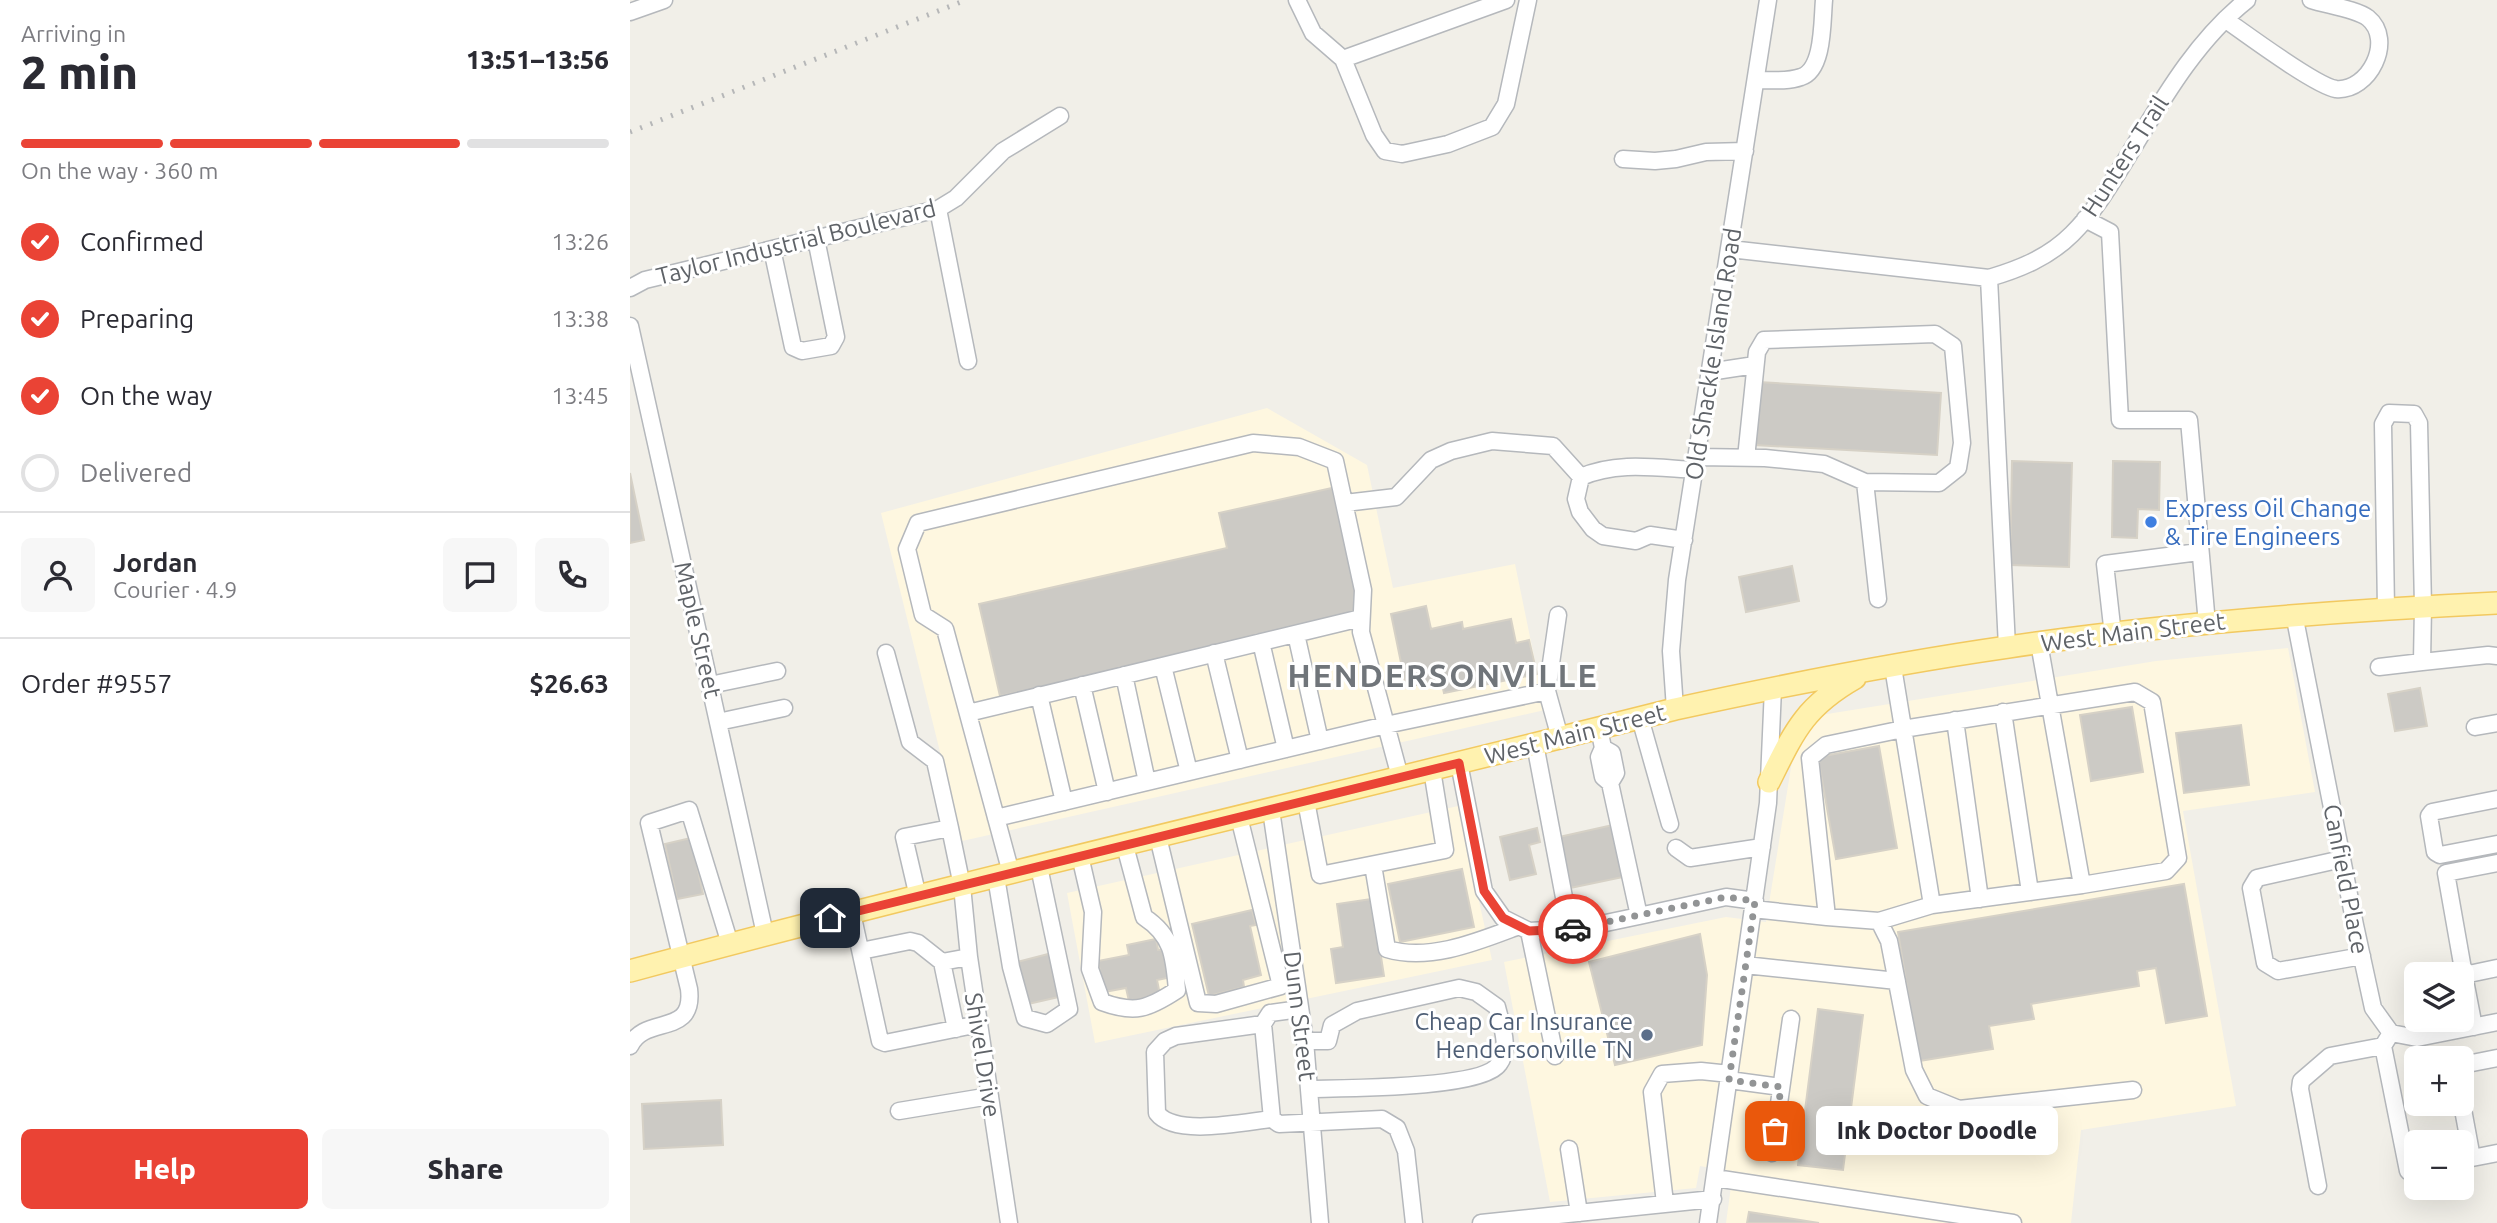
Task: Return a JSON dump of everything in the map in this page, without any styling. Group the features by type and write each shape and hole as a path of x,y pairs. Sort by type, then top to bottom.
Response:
{"main road":[{"name":"West Main Street","path":"630,971 765,934 1560,738 1601,738 1640,718 1773,688 2039,643 2294,614 2497,603"},
{"path":"1769,782 1793,733 1811,708 1832,691 1867,671"}],"street":[{"path":"630,12 664,0"},
{"path":"1297,0 1313,33 1343,59 1374,135 1385,151 1402,154 1448,144 1492,127 1506,104 1528,0"},
{"path":"1343,59 1506,0"},
{"name":"Old Shackle Island Road","path":"1675,709 1671,651 1677,580 1768,0"},
{"path":"1756,80 1793,79 1810,73 1817,64 1824,0"},
{"name":"Hunters Trail","path":"1730,249 1989,278 2022,268 2071,235 2099,203 2178,76 2226,20 2247,0"},
{"path":"2226,20 2314,79 2336,89 2356,85 2369,74 2378,51 2378,33 2368,18 2311,0"},
{"name":"Taylor Industrial Boulevard","path":"630,288 645,280 938,209 956,198 1003,150 1060,116"},
{"path":"1623,159 1655,161 1706,152 1745,151"},
{"path":"938,209 968,361"},
{"path":"2085,219 2110,232 2120,420 2189,420 2207,624"},
{"path":"772,249 793,346 802,351 831,346 836,337 816,239"},
{"path":"1989,278 2007,647"},
{"name":"Maple Street","path":"630,326 765,934"},
{"path":"1581,477 1591,472 1626,466 1746,458 1824,464 1865,482 1939,482 1958,468 1962,443 1953,346 1935,334 1764,340 1757,352 1755,365 1746,458"},
{"path":"1709,372 1755,365"},
{"path":"2386,609 2383,424 2389,413 2414,414 2419,423 2422,662"},
{"path":"1345,503 1396,497 1432,460 1451,451 1492,441 1553,446 1581,477"},
{"path":"1039,867 1069,1009 1047,1024 1025,1018 1010,967 1004,875 996,818 945,629 923,615 906,549 918,523 1253,443 1299,447 1335,461 1363,590 1360,632 1400,777"},
{"path":"1581,477 1576,499 1580,512 1593,529 1603,536 1636,541 1650,535 1684,540"},
{"path":"1865,482 1878,599"},
{"path":"2113,635 2105,565 2199,552"},
{"name":"Canfield Place","path":"2294,614 2373,1007 2387,1040"},
{"path":"1558,615 1547,691 1560,738"},
{"path":"968,713 1362,618"},
{"path":"1296,634 1320,741"},
{"path":"1261,642 1286,749"},
{"path":"2039,643 2082,885"},
{"name":"Shivel Drive","path":"886,653 910,742 935,761 950,828 962,886 969,957 1009,1223"},
{"path":"1214,653 1240,760"},
{"path":"2379,667 2497,656"},
{"path":"1163,666 1189,772"},
{"path":"1892,667 1931,905"},
{"path":"710,685 777,671"},
{"path":"1124,675 1147,782"},
{"path":"1082,685 1107,792"},
{"path":"1708,1223 1762,847 1769,782 1773,688"},
{"path":"996,818 1386,725 1547,691"},
{"path":"1373,865 1387,949 1403,953 1430,952 1524,929 1570,929 1726,897 1754,905 1827,917 1879,921 1931,905 2166,871 2178,858 2152,702 2135,692 1955,720 1826,745 1810,758 1827,917"},
{"path":"1040,695 1064,802"},
{"path":"718,722 784,708"},
{"path":"2003,712 2030,892"},
{"path":"1640,718 1670,824"},
{"path":"1955,720 1980,899"},
{"path":"2475,727 2497,723"},
{"path":"1601,738 1612,753 1616,773 1610,783 1639,916"},
{"path":"1535,744 1570,929"},
{"path":"1459,763 1484,891 1503,918 1524,929 1555,1056"},
{"path":"1306,801 1320,875 1445,850 1432,770"},
{"path":"2497,799 2432,812 2429,816 2435,852 2440,855 2497,844"},
{"path":"630,1046 640,1033 674,1022 684,1016 689,1008 689,989 649,822 689,810 730,944"},
{"name":"Dunn Street","path":"1271,810 1305,1041 1320,1223"},
{"path":"1158,837 1198,1003 1216,1004 1281,986 1239,817"},
{"path":"918,897 904,837 950,828"},
{"path":"1080,856 1093,912 1090,969 1102,1002 1123,1010 1154,1006 1177,990 1173,953 1160,927 1144,916 1125,846"},
{"path":"1676,848 1690,858 1762,847"},
{"path":"2342,859 2257,878 2251,888 2265,963 2278,971 2362,956"},
{"path":"2462,962 2446,873 2497,863"},
{"path":"852,913 880,1041 885,1043 979,1024"},
{"path":"1879,921 1889,941 1913,1070 1927,1096 1959,1110 2133,1090"},
{"path":"861,951 910,941 918,943 942,962 956,1029"},
{"path":"942,962 969,957"},
{"path":"1745,965 1897,981"},
{"path":"2474,973 2497,968"},
{"path":"1305,1041 1328,1041 1332,1026 1357,1011 1459,988 1476,992 1497,1007 1505,1043 1500,1064 1489,1073 1450,1082 1309,1089"},
{"path":"1272,1119 1263,1024 1270,1013 1300,1009"},
{"path":"1772,1153 1791,1019"},
{"path":"2474,1027 2497,1022"},
{"path":"1263,1024 1176,1036 1165,1041 1155,1052 1157,1113 1162,1121 1179,1126 1272,1119 1279,1124 1382,1119 1397,1128 1406,1151 1414,1223"},
{"path":"2318,1186 2300,1089 2301,1081 2330,1056 2387,1040 2448,1032"},
{"path":"2387,1040 2404,1146"},
{"path":"2474,1063 2497,1058"},
{"path":"1665,1203 1652,1092 1662,1074 1701,1071 1781,1087"},
{"path":"899,1111 990,1096"},
{"path":"2464,1116 2472,1158 2497,1153"},
{"path":"1569,1149 1579,1213"},
{"path":"1716,1178 2012,1223"},
{"path":"1481,1223 1713,1199"}],"shaded area":[{"path":"1267,408 1367,465 1393,588 1515,564 1545,710 962,841 881,513"},
{"path":"2288,648 2315,792 2183,811 2236,1106 2081,1130 2071,1223 1726,1223 1733,1172 1700,1166 1696,1188 1550,1202 1504,962 1726,917 1766,922 1793,755 1801,734 1821,715 2156,661"},
{"path":"1458,806 1492,960 1095,1043 1067,893"}],"building":[{"path":"1758,382 1941,393 1937,455 1754,445"},
{"path":"2012,461 2072,463 2069,567 2010,565"},
{"path":"2113,461 2160,462 2159,510 2138,509 2137,538 2112,537"},
{"path":"630,473 644,540 630,543"},
{"path":"1332,488 1361,614 1000,696 979,604 1227,548 1219,513"},
{"path":"1792,566 1799,601 1746,612 1739,577"},
{"path":"1426,606 1431,629 1462,622 1463,629 1511,619 1516,643 1529,640 1537,674 1444,693 1441,680 1406,687 1391,614"},
{"path":"2420,688 2427,726 2395,731 2388,694"},
{"path":"2132,707 2143,772 2091,781 2080,715"},
{"path":"2241,725 2249,785 2184,793 2176,733"},
{"path":"1879,746 1897,848 1836,859 1818,757"},
{"path":"1613,825 1623,877 1570,888 1559,837"},
{"path":"1537,828 1540,842 1529,845 1536,874 1510,880 1500,837"},
{"path":"691,838 703,894 677,899 665,844"},
{"path":"1462,869 1474,927 1400,942 1388,884"},
{"path":"2184,884 2207,1016 2166,1023 2156,968 2137,971 2139,986 2031,1004 2034,1019 1989,1026 1993,1049 1919,1061 1898,932"},
{"path":"1372,899 1384,976 1336,983 1331,949 1343,947 1337,904"},
{"path":"1252,910 1256,925 1250,926 1261,975 1243,980 1244,987 1209,996 1192,924"},
{"path":"1700,934 1707,975 1702,1045 1615,1065 1589,962"},
{"path":"1156,939 1158,950 1166,949 1172,977 1157,980 1160,995 1129,1001 1126,988 1104,992 1098,961 1129,955 1127,945"},
{"path":"1052,953 1063,996 1028,1004 1017,962"},
{"path":"1818,1009 1863,1015 1843,1170 1798,1165"},
{"path":"721,1100 723,1145 644,1149 642,1104"},
{"path":"1749,1212 1819,1223 1747,1223"}],"railway":[{"path":"630,132 966,0"}],"way so far":[{"path":"1573,929 1726,897 1755,901 1729,1080 1781,1087 1775,1131"}],"place":[{"name":"Express Oil Change & Tire Engineers","path":"2151,522"},
{"name":"Cheap Car Insurance Hendersonville TN","path":"1647,1035"},
{"name":"Ink Doctor Doodle","path":"1775,1131"}],"district":[{"name":"HENDERSONVILLE","path":"1443,675"}],"route":[{"path":"830,918 1459,763 1484,891 1503,918 1529,931 1573,929"}]}
